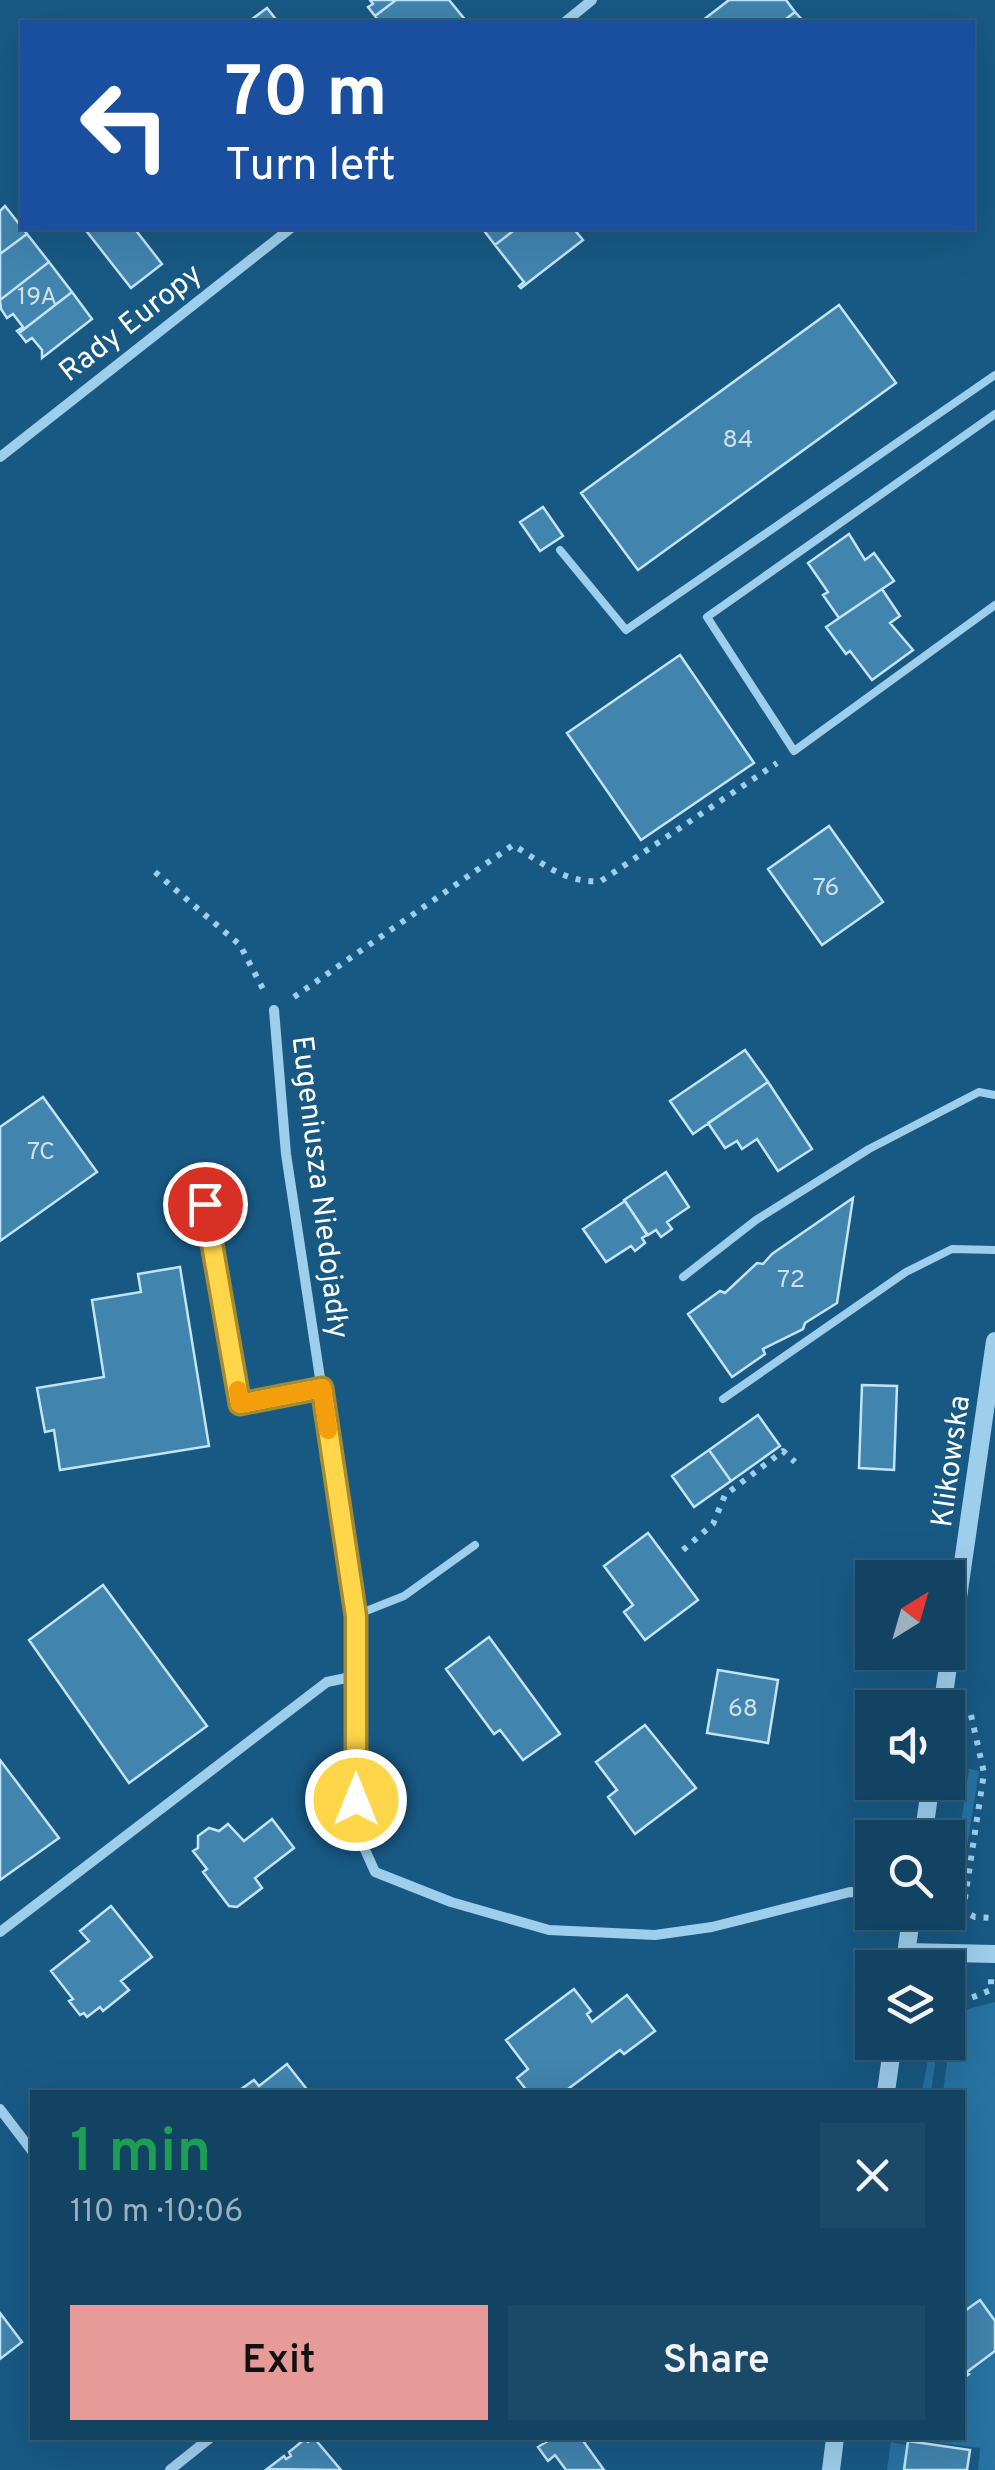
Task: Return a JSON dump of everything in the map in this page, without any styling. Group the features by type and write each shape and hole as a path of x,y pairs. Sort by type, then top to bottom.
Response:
{"street":[{"path":"567,20 592,0"},
{"name":"Rady Europy","path":"0,457 289,230"},
{"name":"Eugeniusza Niedojadły","path":"274,1010 286,1154 356,1616 356,1800 362,1844 375,1872 451,1902 550,1930 637,1934 712,1927 855,1892"},
{"name":"Klikowska","path":"945,1690 995,1342"},
{"path":"0,1932 327,1682 356,1676"},
{"path":"965,1956 995,1954"},
{"path":"886,2090 890,2060"},
{"path":"0,2109 30,2148"},
{"path":"170,2470 208,2440"},
{"path":"830,2470 835,2440"}],"lane":[{"path":"560,550 626,630 995,375"},
{"path":"995,414 707,617 794,751 995,606"},
{"path":"684,1277 756,1220 869,1149 980,1092 995,1094"},
{"path":"205,1204 240,1404 322,1388"},
{"path":"723,1399 906,1272 952,1249 995,1250"},
{"path":"356,1616 404,1596 475,1545"}],"path":[{"path":"155,872 240,945 274,1010 513,844 564,876 582,883 600,881 794,751"},
{"path":"683,1550 713,1524 725,1495 783,1451 795,1462"},
{"path":"973,1700 970,1720 984,1774 963,1911 991,1918"},
{"path":"965,2000 991,1990 991,1980"}],"shaded area":[{"path":"969,1769 979,1771 965,1859 965,1820 961,1820"},
{"path":"995,2002 995,2470 978,2470 980,2448 918,2440 965,2440 965,2090 943,2090 947,2060 965,2060 965,2010"},
{"path":"928,2060 936,2060 931,2090 922,2090"},
{"path":"891,2442 907,2445 904,2470 887,2470"}],"building":[{"path":"370,0 396,0 375,16 368,7 373,4"},
{"path":"396,0 449,0 465,20 378,20 375,16"},
{"path":"729,0 786,0 795,12 785,20 703,20"},
{"path":"267,8 276,20 251,20"},
{"path":"795,12 802,20 785,20"},
{"path":"5,206 20,230 27,234 0,254 0,211"},
{"path":"86,230 136,230 162,264 131,288"},
{"path":"484,230 514,230 495,245"},
{"path":"514,230 575,230 583,240 521,288 524,282 495,245"},
{"path":"27,234 49,262 0,300 0,254"},
{"path":"49,262 72,292 19,333 23,327 13,314 7,318 0,300"},
{"path":"72,292 92,319 42,358 42,350 32,338 26,342 19,333"},
{"path":"839,305 896,383 638,570 581,493"},
{"path":"543,507 563,536 540,551 520,522"},
{"path":"849,534 865,560 874,553 894,581 839,618 823,595 828,592 808,563"},
{"path":"882,589 900,616 890,623 913,650 872,680 826,627"},
{"path":"680,655 754,763 641,840 567,733"},
{"path":"829,826 883,902 822,945 768,869"},
{"path":"745,1050 768,1082 693,1134 670,1101"},
{"path":"768,1082 812,1149 778,1171 757,1139 742,1149 737,1141 725,1148 708,1123"},
{"path":"43,1097 97,1172 0,1241 0,1127"},
{"path":"666,1172 689,1207 667,1222 672,1229 661,1237 656,1230 648,1235 624,1200"},
{"path":"853,1198 837,1303 805,1323 803,1329 763,1349 765,1354 732,1377 688,1314 720,1291 725,1293 757,1263 763,1264"},
{"path":"625,1201 647,1235 642,1238 645,1243 635,1251 631,1246 606,1262 583,1229"},
{"path":"180,1267 209,1446 60,1470 54,1430 45,1432 37,1388 104,1377 92,1300 141,1292 138,1274"},
{"path":"862,1385 897,1386 894,1470 859,1468"},
{"path":"758,1415 780,1446 731,1481 709,1450"},
{"path":"709,1450 731,1481 694,1507 672,1476"},
{"path":"648,1533 698,1600 645,1640 624,1612 633,1605 604,1566"},
{"path":"103,1585 207,1726 129,1783 29,1640"},
{"path":"489,1637 560,1734 523,1760 500,1730 494,1734 446,1669"},
{"path":"718,1670 778,1680 768,1743 707,1733"},
{"path":"645,1725 696,1788 635,1834 608,1797 617,1790 596,1762"},
{"path":"0,1760 59,1838 0,1880"},
{"path":"272,1819 294,1848 255,1878 262,1888 237,1907 229,1906 203,1872 207,1869 193,1851 198,1848 198,1836 209,1828 219,1831 228,1824 244,1841"},
{"path":"111,1906 152,1957 121,1981 129,1990 103,2011 100,2007 87,2017 84,2013 80,2015 69,2001 73,1999 51,1971 89,1941 80,1931"},
{"path":"574,1989 591,2011 587,2014 592,2022 627,1995 655,2031 624,2054 620,2050 567,2090 526,2090 517,2078 528,2069 506,2040"},
{"path":"287,2064 307,2090 240,2090 254,2080 259,2086"},
{"path":"980,2300 995,2321 995,2351 965,2377 965,2311"},
{"path":"0,2313 22,2342 0,2359"},
{"path":"304,2440 316,2440 341,2470 267,2469 284,2456 291,2456 289,2452"},
{"path":"542,2440 582,2440 604,2470 566,2470 555,2455 548,2461 538,2447 546,2442"},
{"path":"908,2441 970,2450 967,2470 904,2470"}],"slow traffic":[{"path":"238,1390 240,1404 322,1388 328,1430"}],"route":[{"path":"205,1204 240,1404 322,1388 356,1616 356,1800"}]}
